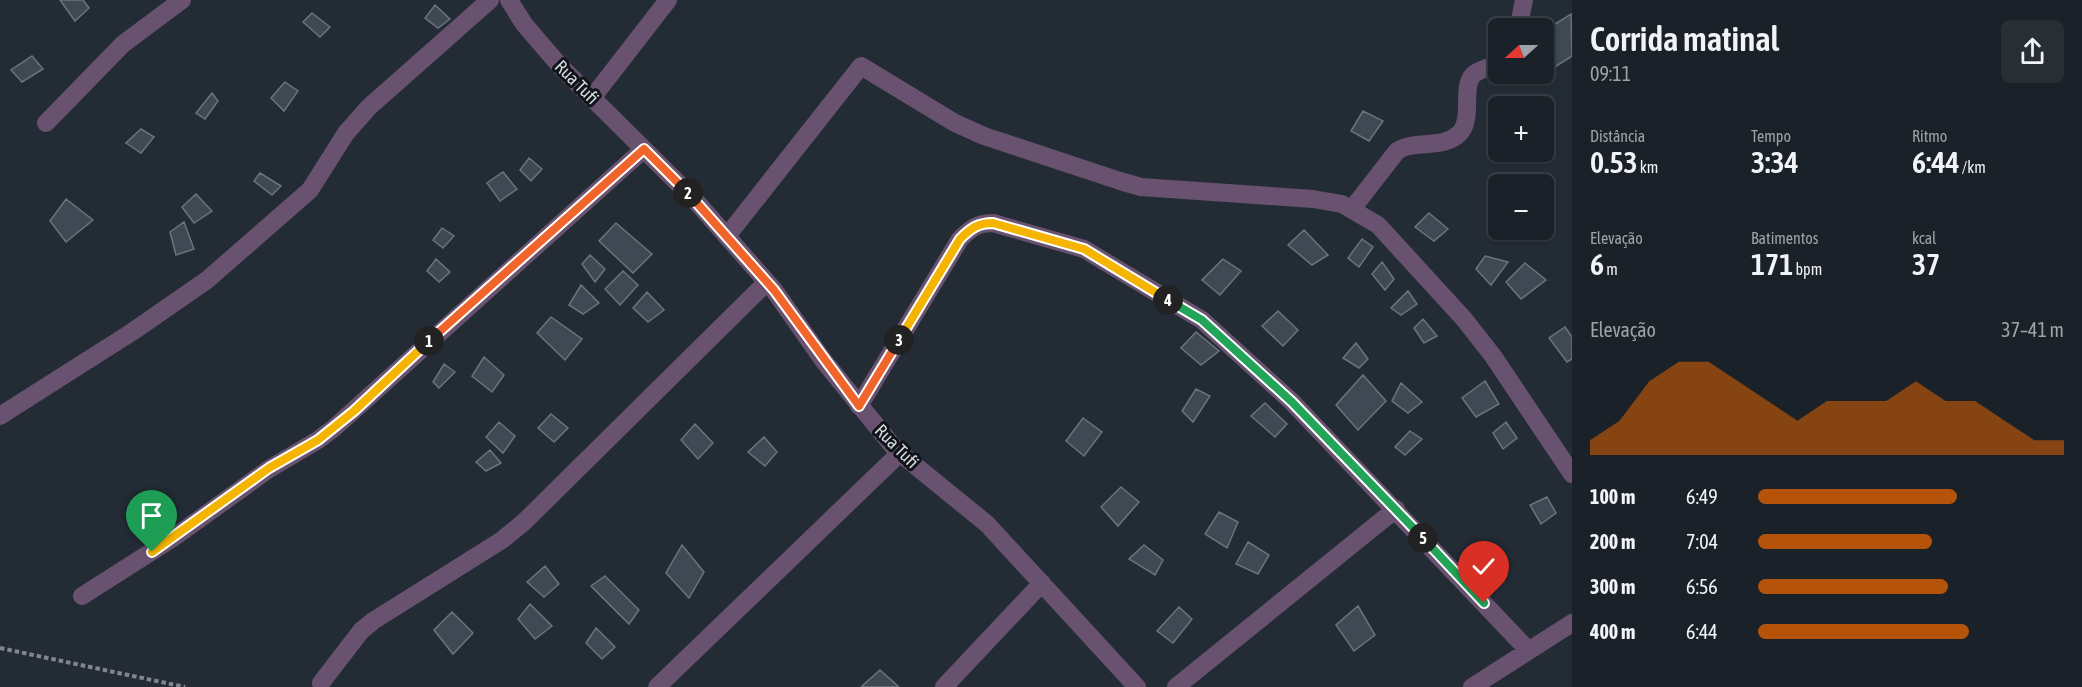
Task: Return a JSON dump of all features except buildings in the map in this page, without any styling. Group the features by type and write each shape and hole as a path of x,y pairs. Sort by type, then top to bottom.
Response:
{"street":[{"path":"46,123 123,44 182,0"},
{"path":"0,416 132,332 207,280 310,190 346,133 369,107 490,0"},
{"name":"Rua Tufi","path":"509,0 540,44 727,236 767,282 859,406 900,453 980,518 1137,687"},
{"path":"592,98 668,0"},
{"path":"1521,18 1524,0"},
{"path":"727,236 861,66 955,123 984,136 1131,184 1159,189 1313,199 1342,204 1352,209 1378,225 1464,319 1509,378 1572,474"},
{"path":"1352,209 1397,150 1407,144 1438,144 1458,135 1466,117 1468,81 1474,74 1488,68"},
{"path":"82,596 172,538 269,468 318,440 334,428 644,149"},
{"path":"859,406 960,239 971,228 981,223 993,223 1084,249 1202,320 1292,402 1528,650"},
{"path":"321,683 360,631 502,540 524,522 767,282"},
{"path":"657,687 900,453"},
{"path":"1176,687 1396,509"},
{"path":"944,687 1042,584"},
{"path":"1472,687 1572,623"}],"path":[{"path":"0,648 185,687"}],"route":[{"path":"152,552 269,468 318,440 334,428 644,149 694,199 774,290 823,360 859,406 960,239 971,228 981,223 993,223 1084,249 1202,320 1292,402 1484,603"}]}
